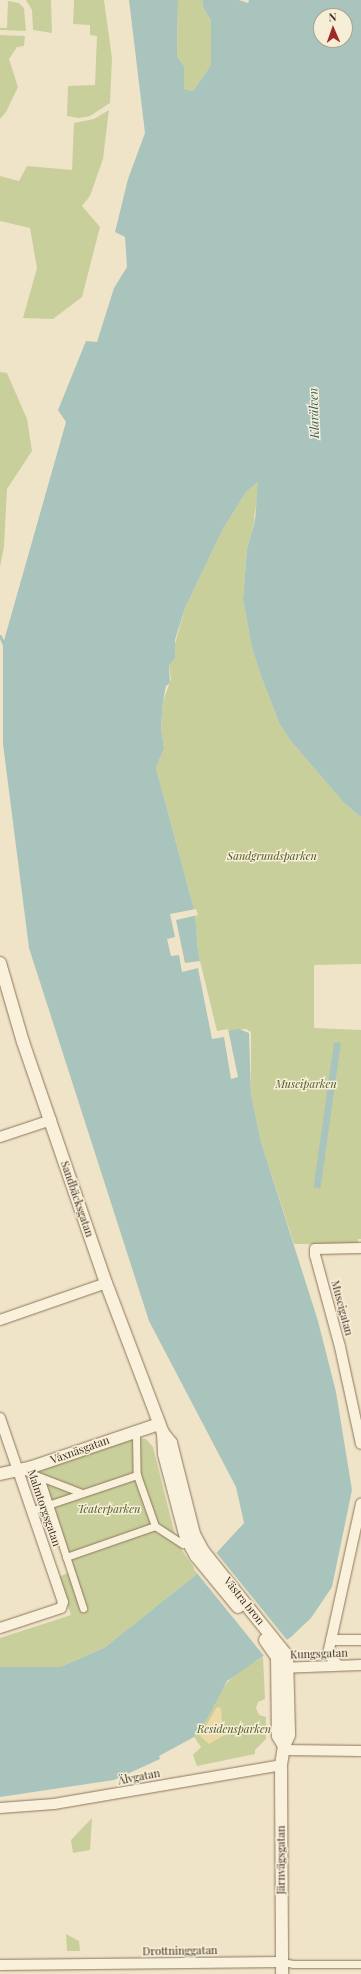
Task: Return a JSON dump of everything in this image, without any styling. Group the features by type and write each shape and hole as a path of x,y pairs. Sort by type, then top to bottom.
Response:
{"street":[{"name":"Sandbäcksgatan","path":"0,963 23,1042 106,1283 161,1428 163,1450 182,1526 203,1558"},
{"path":"0,1137 50,1120"},
{"name":"Museigatan","path":"361,1248 315,1249 352,1397 361,1444"},
{"path":"0,1320 106,1283"},
{"name":"Malmtorgsgatan","path":"0,1418 33,1510 63,1605 0,1628"},
{"name":"Våxnäsgatan","path":"0,1474 161,1428"},
{"path":"136,1436 136,1475 155,1526 183,1544"},
{"path":"19,1469 82,1493"},
{"path":"33,1510 136,1475"},
{"path":"40,1477 83,1608"},
{"path":"338,1665 328,1654 361,1504"},
{"path":"66,1557 155,1526"},
{"name":"Västra bron","path":"203,1558 277,1650"},
{"name":"Kungsgatan","path":"331,1640 361,1640"},
{"name":"Järnvägsgatan","path":"277,1650 283,1668 278,1736 284,1748 281,1765 282,1974"},
{"name":"Kungsgatan","path":"283,1668 361,1665"},
{"path":"284,1748 361,1751"},
{"name":"Älvgatan","path":"0,1808 54,1804 281,1765"},
{"name":"Drottninggatan","path":"0,1965 80,1969 282,1962 293,1964 361,1964"}],"green space":[{"path":"26,0 51,0 52,33 33,30 32,10"},
{"path":"74,0 104,0 112,58 110,103 90,116 79,118 67,116 68,86 95,85 97,36 90,35 90,25 73,24"},
{"path":"178,0 202,0 203,7 211,21 211,65 193,91 184,89 184,66 177,56"},
{"path":"8,1 19,3 24,8 26,31 0,30 0,28 7,28"},
{"path":"0,35 25,36 24,46 17,47 9,59 18,87 6,112 0,119"},
{"path":"109,110 103,159 90,196 82,206 100,227 82,297 53,319 23,318 37,268 30,228 0,221 0,176 19,181 27,166 72,170 74,123 94,119"},
{"path":"0,372 7,373 27,419 32,451 7,489 4,547 0,567"},
{"name":"Sandgrundsparken","path":"258,482 260,483 254,517 255,520 247,549 243,599 252,648 279,723 290,740 344,803 361,817 361,964 314,965 314,1028 361,1030 361,1239 358,1239 358,1244 294,1244 261,1142 251,1094 251,1032 246,1029 215,1033 198,951 195,913 156,768 164,748 161,728 163,701 171,679 169,665 185,608 223,529 246,492"},
{"name":"Teaterparken","path":"131,1438 146,1439 153,1447 174,1531 183,1552 198,1573 104,1648 60,1667 0,1667 0,1638 71,1615 58,1577 68,1573 39,1485 31,1487 28,1474"},
{"name":"Residensparken","path":"263,1657 265,1699 258,1702 256,1708 259,1715 266,1717 266,1739 255,1750 255,1754 197,1766 193,1755 201,1747 194,1737 207,1719 220,1691 235,1674"},
{"path":"92,1818 90,1850 73,1853 71,1840"},
{"path":"66,1934 79,1941 80,1951 67,1951"}],"sand":[{"path":"217,1707 221,1708 222,1720 228,1733 209,1744 200,1736"}],"water":[{"name":"Klarälven","path":"129,0 178,0 177,56 184,66 184,89 193,91 211,65 211,21 203,7 202,0 239,0 248,3 249,0 361,0 361,817 344,803 290,740 279,723 252,648 243,599 247,549 255,521 258,482 246,492 223,529 185,608 175,640 175,658 169,665 170,683 166,686 163,701 161,728 164,748 156,768 195,913 198,951 215,1033 239,1029 249,1033 251,1094 261,1142 318,1321 336,1392 352,1490 332,1587 311,1618 291,1637 227,1681 207,1719 194,1737 159,1756 160,1759 114,1780 0,1797 0,1667 60,1667 104,1648 198,1573 244,1523 236,1487 149,1321 29,948 3,744 3,644 66,422 58,410 86,341 97,342 114,288 127,267 125,237 115,232 128,179 145,133"},
{"path":"334,1042 341,1043 320,1189 314,1188"}],"pier":[{"path":"196,909 198,915 176,920 185,963 200,961 217,1031 228,1029 238,1077 231,1079 224,1037 212,1039 198,968 182,972 179,955 171,956 167,939 175,937 170,914"},
{"path":"215,1551 289,1642 267,1660 193,1569"}],"waterway":[{"path":"0,636 5,647"}],"park label":[{"name":"Museiparken","path":"306,1084"}]}
